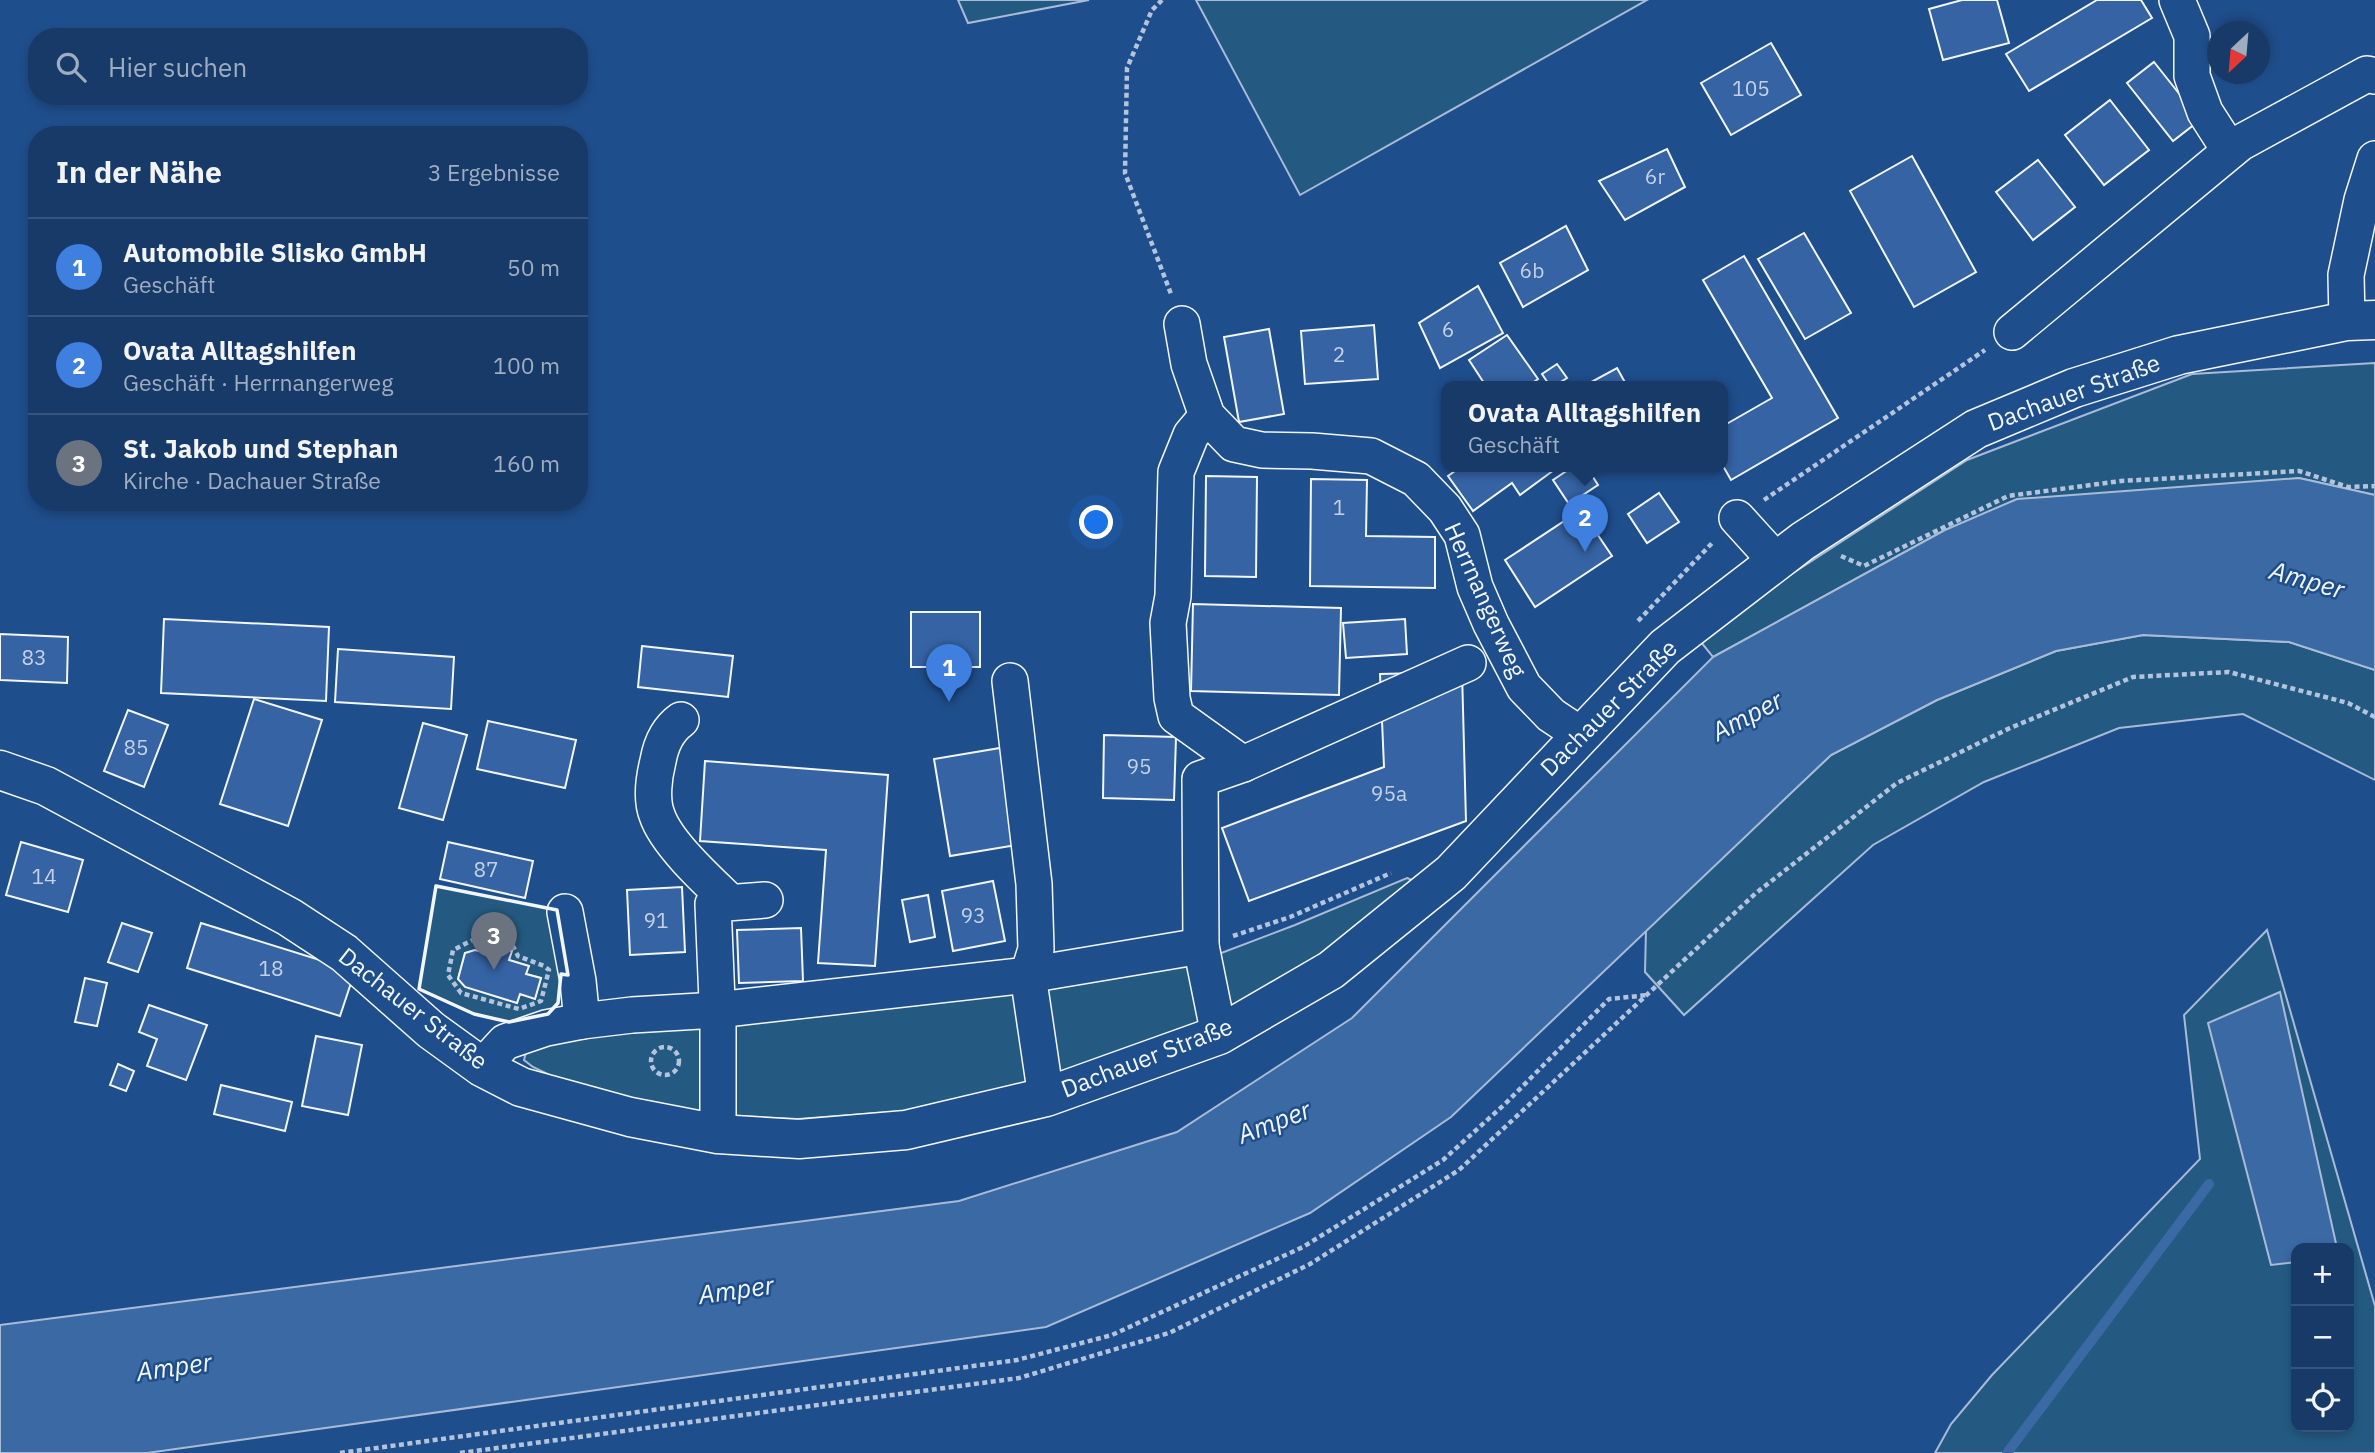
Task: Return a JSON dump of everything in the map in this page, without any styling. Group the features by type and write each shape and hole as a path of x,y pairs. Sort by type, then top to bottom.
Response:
{"main road":[{"name":"Dachauer Straße","path":"0,771 46,786 289,917 344,953 431,1030 482,1067 521,1087 630,1116 718,1134 799,1139 906,1130 1046,1097 1219,1035 1331,970 1451,873 1665,647 1790,551 1976,429 2074,388 2179,355 2361,321"}],"street":[{"path":"2177,0 2192,36 2192,75 2205,112 2230,151"},
{"path":"2012,332 2240,143 2367,74 2375,76"},
{"path":"2361,321 2346,275 2362,200 2375,159"},
{"name":"Herrnangerweg","path":"1182,324 1189,364 1207,416 1234,444 1262,450 1371,456 1416,479 1445,509 1462,535 1475,587 1524,687 1551,715 1581,736"},
{"path":"1207,416 1191,435 1176,472 1173,596 1168,623 1172,698 1176,716 1243,764"},
{"path":"1737,518 1790,551"},
{"path":"1219,1035 1201,946 1200,779 1243,764 1468,663"},
{"path":"1010,681 1034,884 1036,949 1028,975 1046,1097"},
{"path":"681,720 670,727 659,755 654,787 657,815 673,842 692,865 730,902"},
{"path":"718,1134 713,904 765,900"},
{"path":"565,912 578,981 582,1021"},
{"path":"482,1067 505,1042 546,1028 582,1021 717,1010 1028,975 1201,946"}],"path":[{"path":"1162,0 1152,10 1127,68 1125,173 1182,324"},
{"path":"1790,551 1864,566 2008,496 2121,481 2299,471 2348,487 2375,486"},
{"path":"460,1453 1019,1378 1169,1333 1310,1264 1459,1170 1756,893 1897,783 2010,728 2133,677 2229,672 2348,703 2375,717"},
{"path":"1201,946 1290,917 1398,870"},
{"path":"488,938 513,946 518,956 544,965 549,971 548,974 541,1001 519,1009 461,993 448,975 453,950 473,940 488,938"},
{"path":"340,1453 1017,1360 1112,1335 1303,1247 1443,1160 1506,1103 1609,999 1649,995"},
{"path":"664,1045 675,1050 680,1061 676,1072 665,1076 654,1072 650,1061 654,1050 664,1045"}],"shaded area":[{"path":"958,0 1089,0 968,23"},
{"path":"1196,0 1647,0 1300,195"},
{"path":"2375,363 2375,495 2299,478 1945,530 1713,657 1696,636 1967,460 2192,374"},
{"path":"2143,635 2289,642 2375,670 2375,780 2243,714 2119,728 1984,782 1873,845 1684,1015 1645,972 1646,930 1831,755 1937,700 2056,651"},
{"path":"1407,878 1412,880 1323,958 1215,1017 1043,1078 904,1111 798,1119 718,1115 674,1109 566,1083 524,1060 526,1052 549,1041 1203,960"},
{"path":"436,886 557,910 561,974 558,1003 548,1014 509,1022 474,1014 419,989","holes":["490,944 509,960 528,966 526,974 541,978 535,998 520,994 517,1003 458,979 465,953 475,950 487,953"]},
{"path":"2267,930 2375,1306 2375,1453 1935,1453 1951,1424 1992,1375 2200,1159 2184,1015"}],"water":[{"name":"Amper","path":"2299,478 2375,495 2375,670 2289,642 2143,635 2056,651 1937,700 1831,755 1451,1117 1310,1213 1046,1327 147,1453 0,1453 0,1325 959,1201 1177,1132 1352,1018 1713,657 1945,530 2017,499"},
{"path":"2280,992 2336,1243 2291,1243 2291,1263 2271,1265 2208,1023"}],"building":[{"path":"1962,0 1997,0 2009,43 1943,60 1929,9"},
{"path":"2097,0 2141,0 2152,18 2029,91 2006,54"},
{"path":"1771,43 1801,95 1731,135 1701,83"},
{"path":"2154,62 2200,120 2173,141 2127,83"},
{"path":"2110,100 2149,150 2104,185 2065,135"},
{"path":"1667,149 1685,187 1625,220 1599,181"},
{"path":"1912,156 1976,272 1914,307 1850,191"},
{"path":"2038,160 2075,207 2033,240 1996,192"},
{"path":"1566,226 1588,270 1523,307 1500,263"},
{"path":"1804,233 1851,313 1805,339 1758,259"},
{"path":"1744,256 1838,418 1731,480 1726,472 1728,423 1772,398 1703,280"},
{"path":"1478,286 1503,333 1440,368 1419,323"},
{"path":"1374,325 1378,379 1305,384 1301,331"},
{"path":"1269,329 1284,414 1239,422 1224,337"},
{"path":"1507,335 1538,379 1483,381 1469,360"},
{"path":"1557,364 1567,378 1562,381 1547,381 1542,374"},
{"path":"1617,368 1624,381 1593,381"},
{"path":"1454,472 1551,472 1520,495 1512,483 1473,511 1448,476"},
{"path":"1565,472 1590,472 1598,485 1569,504 1553,480"},
{"path":"1206,476 1257,477 1256,577 1205,576"},
{"path":"1311,479 1367,480 1366,536 1435,537 1435,588 1310,586"},
{"path":"1659,493 1679,522 1647,543 1628,514"},
{"path":"1581,510 1612,556 1535,607 1505,560"},
{"path":"1193,604 1341,608 1339,695 1191,691"},
{"path":"911,612 980,612 980,667 911,667"},
{"path":"164,619 329,627 326,701 161,693"},
{"path":"1405,619 1407,654 1346,658 1343,623"},
{"path":"0,634 68,637 67,683 0,680"},
{"path":"642,646 733,656 728,697 638,687"},
{"path":"338,649 454,657 451,709 335,702"},
{"path":"1462,672 1466,821 1249,901 1222,828 1384,767 1380,674"},
{"path":"254,699 322,720 288,826 220,804"},
{"path":"128,710 168,725 144,787 104,771"},
{"path":"488,721 576,740 565,788 477,769"},
{"path":"423,723 467,735 443,820 399,808"},
{"path":"1104,735 1176,737 1174,800 1103,798"},
{"path":"1006,747 1023,844 950,856 934,759"},
{"path":"705,761 888,775 875,966 818,963 826,850 700,841"},
{"path":"21,842 83,860 68,912 6,895"},
{"path":"448,842 533,861 525,898 440,879"},
{"path":"993,881 1005,941 953,951 942,891"},
{"path":"682,887 685,952 630,955 627,890"},
{"path":"928,895 935,937 910,942 902,900"},
{"path":"122,923 152,933 138,972 108,962"},
{"path":"201,923 355,971 340,1016 187,968"},
{"path":"801,928 803,981 739,983 737,930"},
{"path":"489,944 512,951 509,960 529,966 526,974 541,978 535,999 520,994 517,1003 465,987 458,979 465,953 475,950 487,953"},
{"path":"85,978 107,983 97,1026 75,1022"},
{"path":"149,1005 207,1025 186,1080 147,1066 157,1039 139,1032"},
{"path":"316,1036 362,1045 348,1115 302,1106"},
{"path":"118,1064 134,1071 126,1091 110,1085"},
{"path":"221,1085 292,1102 285,1131 214,1114"}],"waterway":[{"path":"2007,1453 2209,1184"}],"wall":[{"path":"436,886 557,910 568,975 561,974 558,1003 548,1014 509,1022 474,1014 419,989 436,886"}],"place":[{"name":"Ovata Alltagshilfen","path":"1585,552"},
{"name":"Automobile Slisko GmbH","path":"949,702"},
{"name":"St. Jakob und Stephan","path":"494,970"}]}
